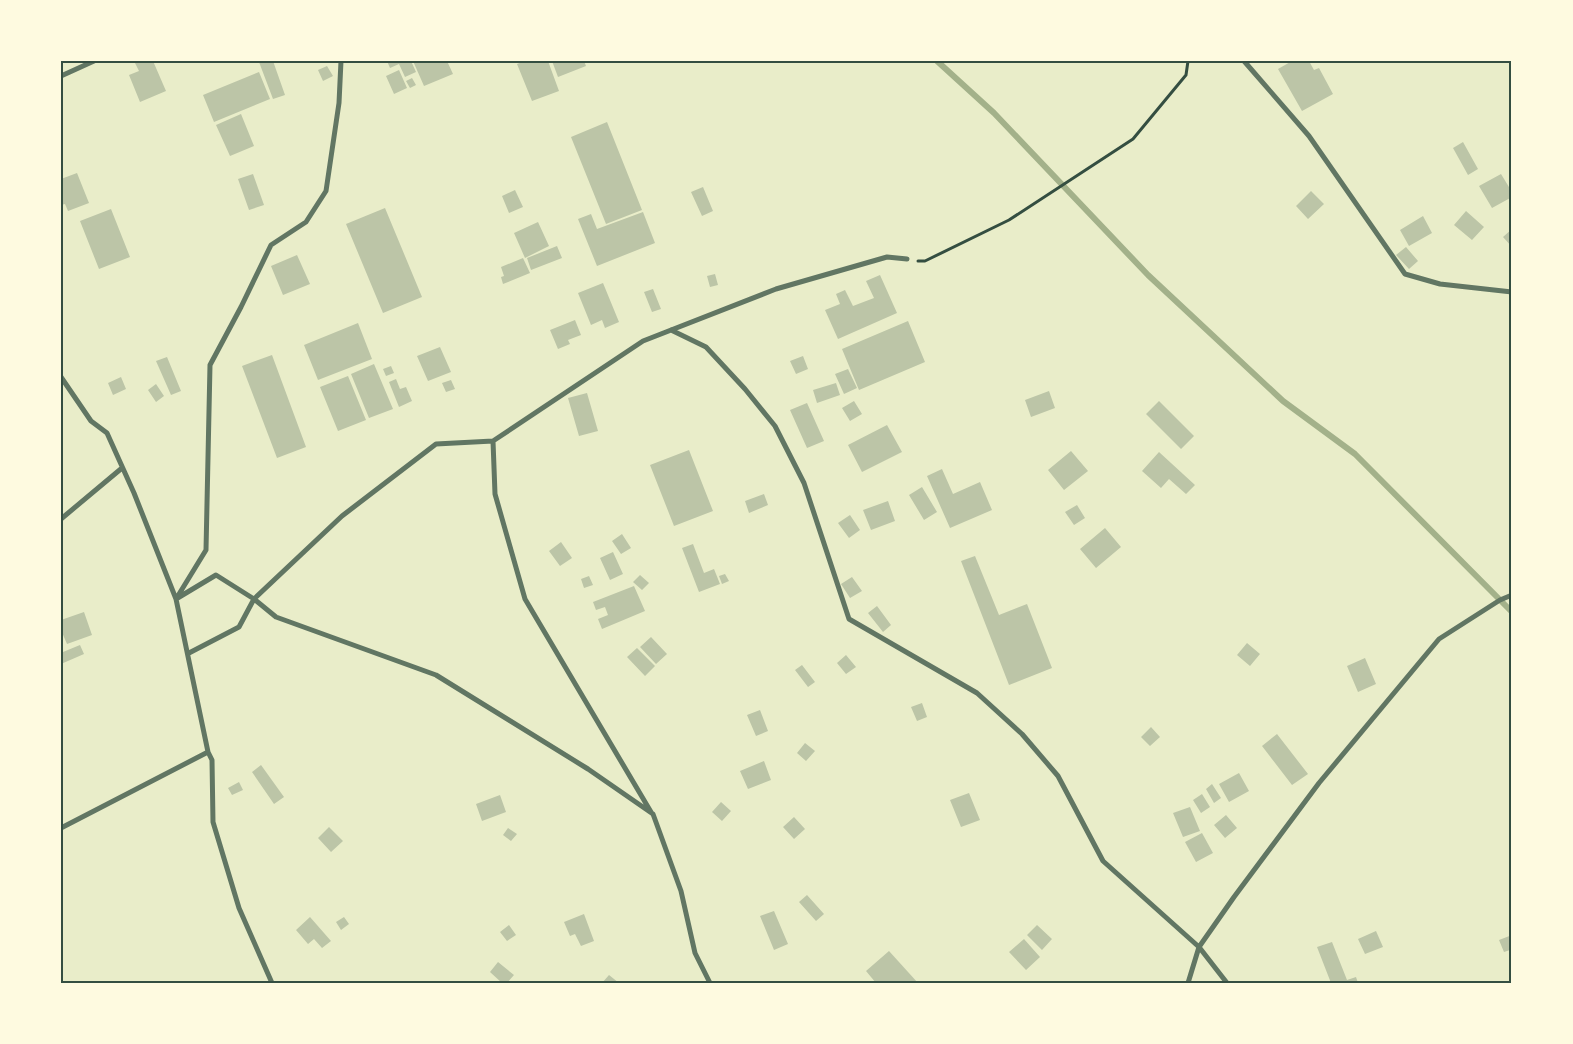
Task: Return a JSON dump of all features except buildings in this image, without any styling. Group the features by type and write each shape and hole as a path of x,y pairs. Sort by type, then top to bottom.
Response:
{"street":[{"path":"61,76 94,61"},
{"path":"176,598 206,550 210,366 241,308 271,245 306,222 326,191 339,103 342,61"},
{"path":"1244,61 1309,136 1405,274 1440,284 1512,292"},
{"path":"189,653 239,627 254,599 342,516 436,444 493,441 643,341 671,330 776,289 887,257 907,260"},
{"path":"671,330 706,347 745,388 775,426 804,483 849,619 977,694 1022,734 1058,776 1103,861 1199,947 1227,983"},
{"path":"61,377 91,420 107,433 176,598 189,653 208,752 212,760 213,822 239,908 272,983"},
{"path":"493,441 495,494 525,599 653,814 680,891 695,953 710,983"},
{"path":"61,520 122,468"},
{"path":"176,598 216,575 254,599 276,617 436,675 588,769 653,814"},
{"path":"1188,983 1199,947 1319,784 1439,639 1500,600 1512,596"},
{"path":"61,828 208,752"}],"path":[{"path":"907,260 925,261 1009,220 1134,139 1186,75 1188,61"}],"waterway":[{"path":"937,61 994,113 1148,275 1283,401 1355,454 1512,612"}]}
